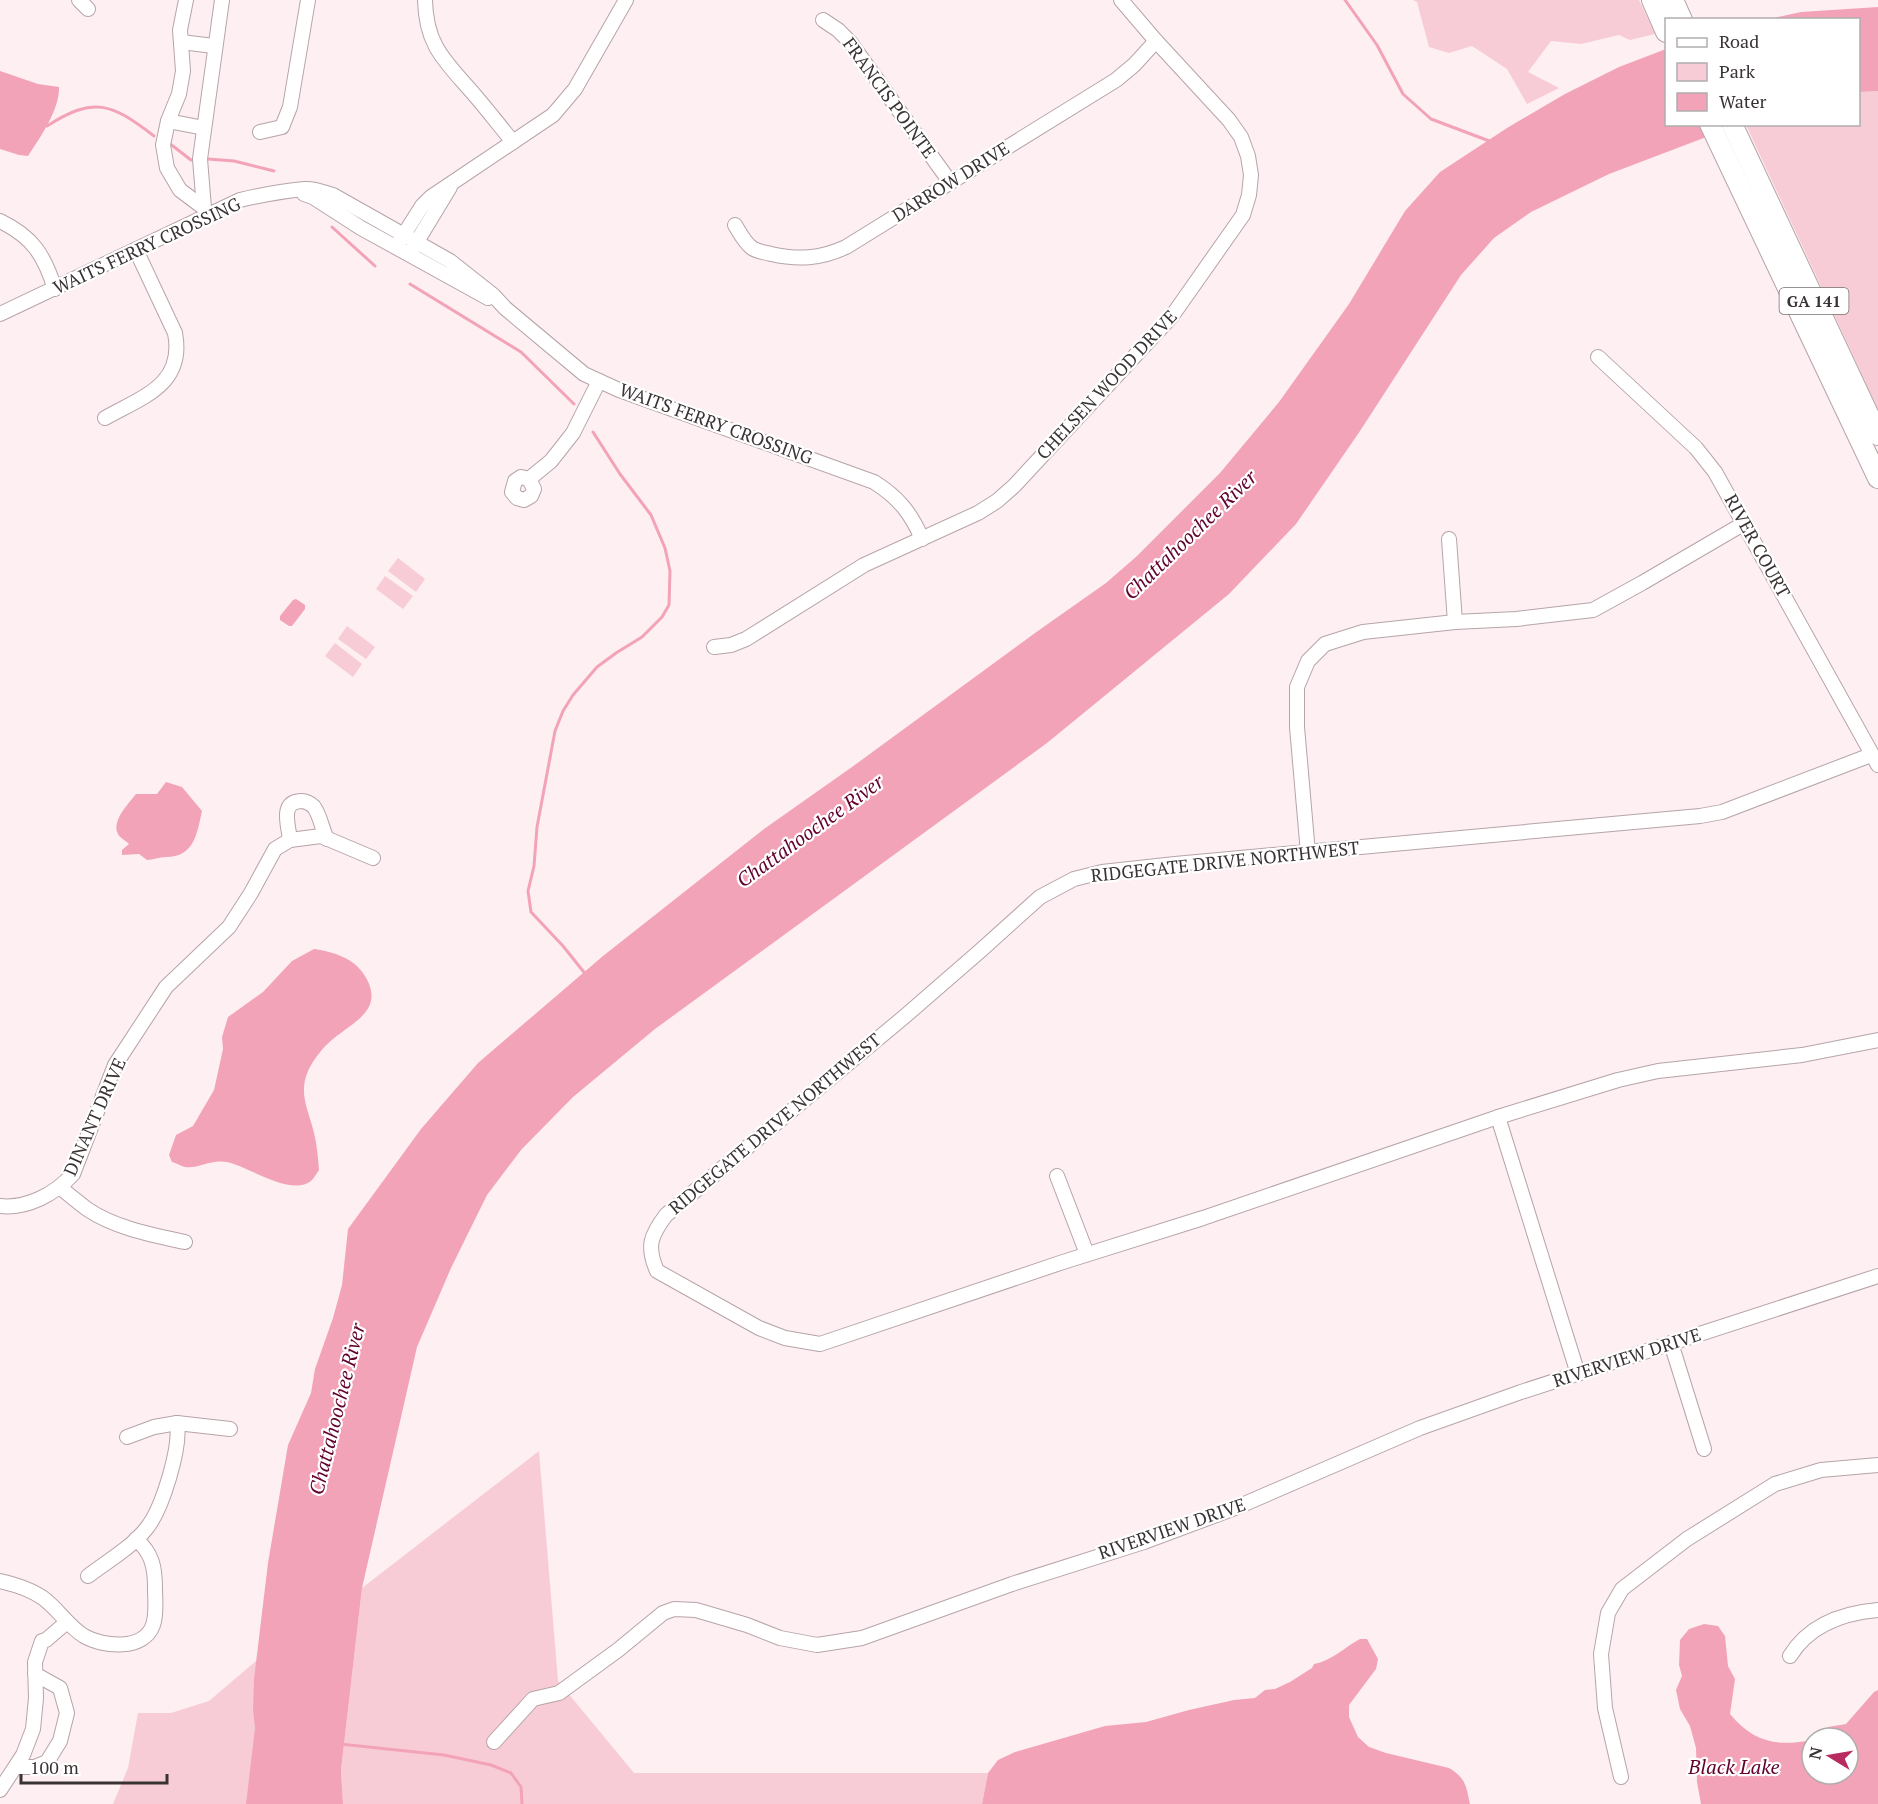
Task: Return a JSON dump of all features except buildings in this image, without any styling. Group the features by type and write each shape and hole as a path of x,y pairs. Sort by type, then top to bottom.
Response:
{"highway":[{"name":"GA 141","path":"1711,126 1878,478"},
{"name":"GA 141","path":"1733,126 1878,435"}],"street":[{"path":"186,0 180,30 183,71 179,94 168,121 163,145 167,168 180,190 205,211"},
{"path":"205,211 200,159 222,0"},
{"path":"260,132 282,127 290,107 308,0"},
{"path":"425,0 428,28 450,70 471,91 513,142"},
{"path":"396,247 422,206 431,197 553,115 570,96 626,0"},
{"name":"CHELSEN WOOD DRIVE","path":"714,647 731,645 746,639 848,573 978,513 1014,486 1172,316 1243,215 1249,195 1251,175 1248,156 1241,137 1229,120 1121,0"},
{"name":"FRANCIS POINTE","path":"823,20 850,42 950,183"},
{"name":"DARROW DRIVE","path":"735,225 746,243 756,250 791,258 819,257 846,247 1116,80 1134,66 1156,41"},
{"path":"181,42 214,46"},
{"path":"168,121 204,128"},
{"path":"410,255 453,183"},
{"name":"WAITS FERRY CROSSING","path":"0,315 136,250 205,211 257,196 305,189 316,190 333,195 463,270 584,374 619,390 874,482 890,492 903,505 914,520 922,539"},
{"name":"WAITS FERRY CROSSING","path":"297,191 313,197 361,228 505,308"},
{"path":"0,221 18,230 35,246 47,266 55,289"},
{"path":"105,418 159,388 171,375 177,359 175,333 136,250"},
{"name":"RIVER COURT","path":"1598,357 1696,448 1715,471 1875,760"},
{"path":"529,479 551,461 573,433 599,381"},
{"path":"1308,853 1296,704 1297,687 1308,661 1325,644 1363,632 1593,610 1743,524"},
{"path":"1449,539 1455,622"},
{"name":"RIDGEGATE DRIVE NORTHWEST","path":"1875,760 1722,812 1619,825 1102,872 1074,879 1040,897 891,1028 666,1215 652,1237 652,1261 657,1271 759,1328 785,1338 820,1344 1087,1254 1203,1218 1498,1117 1618,1080 1659,1071 1802,1054 1878,1040"},
{"path":"327,839 314,808 302,801 292,804 285,817 290,840 321,836 327,839 373,858"},
{"name":"DINANT DRIVE","path":"0,1206 9,1207 39,1199 61,1188 73,1174 115,1065 166,987 229,927 275,849 290,840"},
{"path":"1498,1117 1578,1374"},
{"path":"1057,1176 1087,1254"},
{"path":"61,1188 88,1209 112,1222 148,1234 185,1242"},
{"name":"RIVERVIEW DRIVE","path":"494,1742 533,1699 559,1693 618,1650 663,1613 674,1609 696,1610 747,1625 780,1638 817,1645 862,1638 1236,1508 1420,1428 1878,1276"},
{"path":"1671,1343 1704,1449"},
{"path":"88,1576 136,1539 151,1523 164,1491 176,1450 177,1423"},
{"path":"127,1437 154,1427 177,1423 230,1429"},
{"path":"1621,1777 1605,1708 1601,1654 1608,1613 1622,1589 1686,1539 1775,1484 1821,1470 1878,1465"},
{"path":"0,1581 42,1598 84,1636 108,1644 135,1642 148,1634 153,1626 155,1614 155,1572 150,1554 136,1539"},
{"path":"1790,1656 1799,1641 1829,1621 1857,1612 1878,1610"},
{"path":"0,1789 23,1755 33,1729 36,1698 35,1662 42,1641 67,1623"},
{"path":"16,1767 35,1767 47,1762 60,1741 67,1713 60,1688 34,1674"}],"green space":[{"path":"1413,0 1639,0 1655,34 1630,40 1619,35 1581,44 1551,41 1528,72 1559,88 1527,104 1507,69 1472,46 1449,53 1429,47 1417,2"},
{"path":"1878,91 1878,409 1746,126 1860,126 1860,92"},
{"path":"398,558 425,579 416,592 388,571"},
{"path":"385,576 413,596 403,609 376,589"},
{"path":"347,626 375,647 366,659 338,639"},
{"path":"335,643 362,664 353,677 325,656"},
{"path":"539,1451 558,1681 634,1773 988,1773 982,1804 343,1804 341,1770 362,1588"},
{"path":"284,1637 263,1804 113,1804 128,1768 138,1713 171,1713 209,1701"}],"water":[{"path":"1878,7 1878,91 1860,92 1860,18 1774,18 1801,12"},
{"name":"Chattahoochee River","path":"1665,49 1665,126 1735,126 1609,174 1531,212 1494,238 1461,275 1360,431 1296,524 1229,594 1047,743 655,1029 573,1097 521,1150 487,1195 451,1268 417,1347 362,1588 341,1770 343,1804 246,1804 255,1728 254,1679 268,1563 288,1445 311,1393 315,1369 333,1318 342,1285 348,1229 421,1129 478,1063 603,956 764,829 1106,583 1137,556 1220,473 1279,402 1349,304 1405,211 1440,172 1507,128 1565,94 1619,67"},
{"path":"0,71 38,84 59,87 53,114 28,156 0,149"},
{"path":"296,599 305,605 305,609 292,626 289,626 280,620 280,616"},
{"path":"166,782 182,787 202,811 193,843 183,853 175,856 147,860 139,854 122,855 122,850 129,844 116,829 122,812 136,794 157,794"},
{"path":"314,949 336,954 349,960 365,976 372,997 365,1013 329,1042 319,1054 305,1079 305,1102 314,1133 319,1170 311,1181 303,1185 292,1185 269,1179 227,1162 185,1167 172,1162 169,1155 176,1135 193,1126 214,1090 223,1049 222,1037 228,1017 263,992 292,961"},
{"name":"Black Lake","path":"1704,1624 1718,1626 1725,1636 1728,1666 1735,1679 1730,1714 1748,1731 1766,1740 1788,1743 1800,1742 1800,1786 1860,1786 1860,1726 1834,1726 1846,1724 1878,1690 1878,1804 1701,1804 1697,1782 1696,1748 1690,1726 1680,1709 1676,1690 1682,1676 1679,1665 1680,1640 1689,1629"},
{"path":"1360,1639 1367,1639 1378,1659 1376,1669 1349,1705 1349,1717 1358,1737 1369,1747 1386,1753 1449,1768 1459,1775 1464,1783 1470,1804 982,1804 988,1773 998,1760 1015,1752 1105,1726 1146,1722 1234,1700 1255,1698 1265,1690 1275,1689 1290,1682 1312,1668 1314,1664 1332,1657"}],"waterway":[{"path":"1345,0 1377,45 1403,94 1431,119 1492,142"},
{"path":"47,126 78,110 102,107 126,116 154,136"},
{"path":"169,143 191,160"},
{"path":"208,159 234,161 274,171"},
{"path":"332,227 375,266"},
{"path":"410,284 521,352 574,404"},
{"path":"587,976 531,912 528,891 555,731 573,695 597,667 642,637 662,617 669,605 670,571 665,548 651,515 620,474 593,432"},
{"path":"340,1744 444,1755 491,1765 511,1773 521,1787 522,1804"}]}
